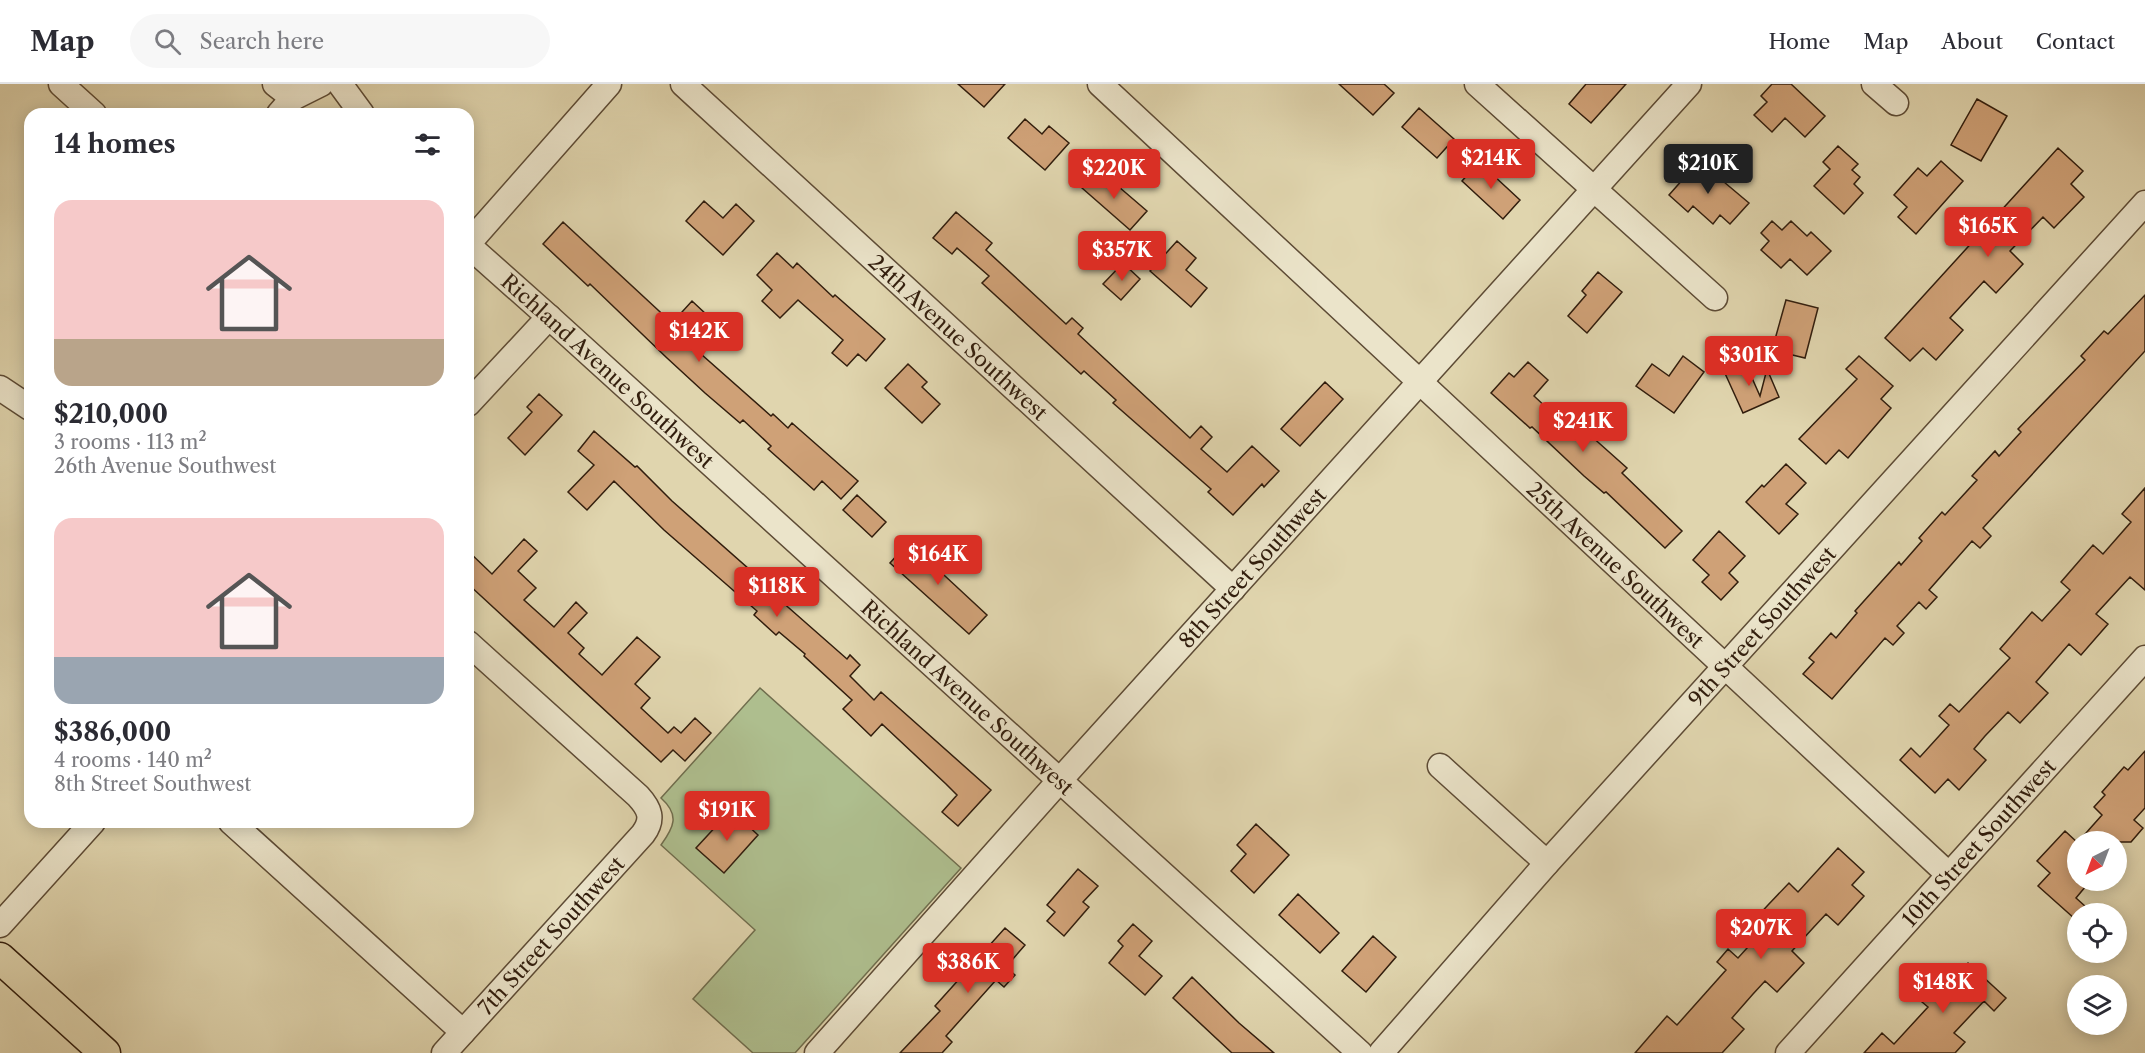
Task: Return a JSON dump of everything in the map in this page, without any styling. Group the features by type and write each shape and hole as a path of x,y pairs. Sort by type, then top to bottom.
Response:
{"main road":[{"path":"0,958 105,1053"}],"street":[{"path":"61,84 87,108"},
{"path":"282,99 321,84"},
{"path":"340,84 358,108"},
{"path":"474,237 609,84"},
{"name":"24th Avenue Southwest","path":"683,84 1233,589"},
{"name":"25th Avenue Southwest","path":"1100,84 1948,873"},
{"path":"1477,84 1715,298"},
{"name":"8th Street Southwest","path":"817,1053 1060,780 1689,84"},
{"path":"1875,84 1896,103"},
{"name":"9th Street Southwest","path":"1381,1053 1547,863 2145,203"},
{"name":"Richland Avenue Southwest","path":"474,249 1360,1053"},
{"path":"474,397 549,316"},
{"path":"0,388 24,404"},
{"name":"7th Street Southwest","path":"444,1053 643,834 650,821 650,814 638,796 474,648"},
{"name":"10th Street Southwest","path":"1788,1053 1948,873 2145,658"},
{"path":"1440,765 1547,863"},
{"path":"0,925 88,828"},
{"path":"238,828 463,1032"}],"green space":[{"path":"760,688 961,868 795,1053 753,1053 693,999 755,930 661,845 672,827 673,816 661,798"}],"building":[{"path":"958,84 1005,84 984,107"},
{"path":"1339,84 1384,84 1394,93 1373,115"},
{"path":"1586,84 1626,84 1591,123 1569,104"},
{"path":"1772,84 1791,84 1825,116 1805,137 1785,118 1772,132 1754,115 1767,102 1761,96"},
{"path":"1977,99 2007,116 1981,161 1951,145"},
{"path":"1419,108 1454,139 1437,158 1402,127"},
{"path":"1025,119 1042,134 1049,126 1069,143 1045,170 1008,138"},
{"path":"1838,146 1858,164 1852,170 1860,177 1854,184 1863,193 1844,214 1814,186 1830,169 1823,162"},
{"path":"2058,148 2083,171 2071,184 2084,197 2054,228 2043,217 2010,251 2023,264 1996,293 1984,281 1950,318 1963,330 1936,360 1923,348 1910,361 1885,338"},
{"path":"1699,161 1749,203 1730,224 1720,215 1713,224 1693,206 1688,212 1669,195"},
{"path":"1941,161 1963,181 1916,234 1898,217 1907,207 1894,195 1918,168 1927,176"},
{"path":"1479,162 1520,200 1503,219 1462,181"},
{"path":"1098,169 1147,211 1130,230 1082,188"},
{"path":"704,201 723,218 736,204 754,221 723,255 686,221"},
{"path":"956,212 992,243 986,250 1066,324 1072,318 1083,328 1078,334 1190,438 1201,426 1212,437 1201,449 1227,472 1252,446 1279,471 1264,487 1262,484 1233,515 1208,492 1211,489 1113,403 1116,400 1084,371 1081,374 982,283 989,276 957,248 952,254 933,238"},
{"path":"1772,221 1782,230 1791,221 1807,236 1811,232 1831,251 1807,275 1790,259 1781,268 1761,250 1769,241 1761,233"},
{"path":"563,222 672,323 692,301 707,315 684,339 771,416 773,414 788,428 792,423 858,481 841,499 822,481 814,490 768,449 771,446 743,420 740,423 705,393 590,284 588,286 543,244"},
{"path":"1177,241 1196,258 1186,270 1207,288 1191,307 1150,271"},
{"path":"777,253 793,268 797,263 833,297 835,295 885,339 866,361 858,354 847,366 832,353 843,340 798,300 780,318 762,301 772,290 757,275"},
{"path":"1123,263 1140,279 1121,300 1103,284"},
{"path":"1598,272 1622,292 1587,333 1568,316 1586,295 1582,291"},
{"path":"2145,295 2145,351 1983,528 1991,536 1980,548 1972,541 1929,590 1937,597 1926,609 1919,602 1897,626 1904,633 1893,645 1885,638 1832,699 1803,674 1814,662 1809,658 1831,633 1836,638 1857,613 1855,611 1899,562 1901,565 1922,541 1919,538 1942,512 1945,515 1977,480 1972,476 1995,451 1999,456 2021,432 2018,429 2085,360 2081,356 2104,331 2108,334"},
{"path":"1786,300 1818,308 1805,358 1772,350"},
{"path":"1683,356 1704,372 1674,413 1636,386 1652,364 1669,376"},
{"path":"1859,356 1893,386 1881,399 1891,408 1848,458 1839,450 1826,464 1799,439 1857,379 1846,369"},
{"path":"1744,360 1760,396 1767,369 1779,397 1743,413 1723,369"},
{"path":"1528,362 1548,380 1534,396 1548,409 1546,411 1573,436 1581,427 1627,468 1622,473 1682,531 1665,548 1606,492 1604,493 1584,476 1532,427 1530,428 1491,393 1509,373 1514,377"},
{"path":"908,364 927,382 922,387 940,404 922,423 885,388"},
{"path":"1325,382 1343,399 1300,446 1281,429"},
{"path":"539,394 562,415 525,455 508,438 532,412 527,407"},
{"path":"594,431 635,467 637,466 672,501 766,584 764,586 847,659 850,655 860,665 850,676 874,700 881,692 991,790 958,826 942,812 957,795 882,724 871,736 843,709 852,700 804,656 805,654 779,632 776,635 754,615 757,611 664,530 614,481 587,510 568,492 594,465 578,451"},
{"path":"1786,464 1806,483 1786,504 1798,514 1779,534 1746,502"},
{"path":"2145,488 2145,590 2130,577 2096,614 2108,624 2081,655 2069,644 2036,682 2048,693 2020,723 2008,712 1985,736 1974,749 1986,760 1959,790 1948,779 1935,793 1900,760 1911,748 1920,757 1949,725 1939,716 1950,704 1959,712 2010,658 2000,649 2032,612 2042,621 2070,590 2061,582 2093,545 2103,554 2131,522 2122,514"},
{"path":"857,495 886,522 872,537 843,510"},
{"path":"1719,531 1745,556 1729,573 1738,582 1721,600 1702,582 1709,575 1693,560"},
{"path":"524,539 537,551 518,571 536,588 524,600 554,627 576,602 587,613 568,633 584,648 579,654 602,675 637,637 660,657 635,684 650,698 641,708 668,733 674,727 681,733 695,718 711,733 685,761 673,750 661,762 474,590 474,557 492,574"},
{"path":"910,541 920,550 925,544 937,555 931,563 987,615 969,634 890,563"},
{"path":"2145,751 2145,808 2134,820 2143,828 2131,842 2127,842 2127,831 2088,831 2102,815 2094,807 2105,795 2102,792 2124,767 2128,770"},
{"path":"731,810 758,835 724,873 696,848"},
{"path":"1256,824 1289,855 1254,893 1231,871 1246,854 1237,845"},
{"path":"2065,831 2067,833 2067,891 2082,891 2076,898 2082,903 2067,903 2067,912 2038,886 2050,873 2037,861"},
{"path":"1838,848 1864,872 1852,885 1864,896 1838,925 1826,914 1792,951 1804,963 1777,992 1765,981 1753,994 1732,1018 1744,1029 1722,1053 1635,1053 1667,1016 1677,1025 1726,970 1717,962 1728,949 1738,958 1766,927 1756,918 1789,883 1798,892"},
{"path":"1078,869 1098,886 1083,902 1089,907 1064,936 1047,921 1055,912 1047,905"},
{"path":"1298,894 1339,933 1320,953 1279,915"},
{"path":"1133,924 1152,941 1139,956 1162,976 1145,995 1109,963 1123,946 1118,941"},
{"path":"1005,928 1025,945 1006,967 1015,975 1004,987 996,980 946,1036 952,1042 942,1053 900,1053 940,1011 935,1006"},
{"path":"1373,936 1396,957 1366,992 1342,971"},
{"path":"1968,963 2006,998 1994,1011 1984,1001 1954,1033 1965,1042 1955,1053 1864,1053 1882,1033 1894,1044 1928,1007 1916,997 1943,967 1955,978"},
{"path":"1192,977 1274,1053 1232,1053 1173,998"}]}
